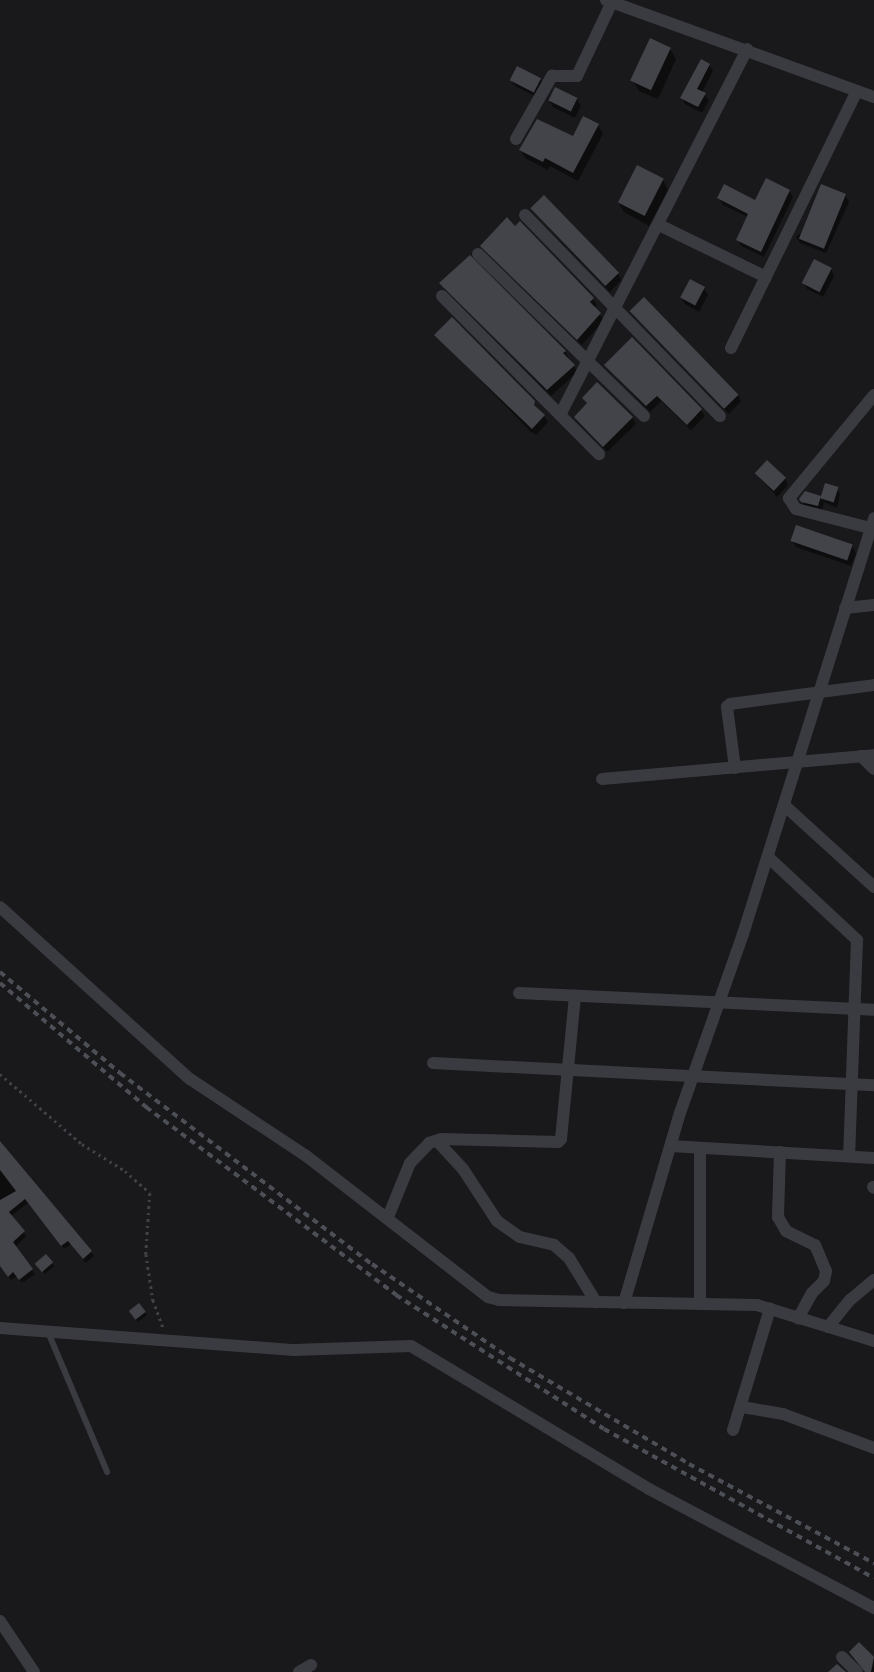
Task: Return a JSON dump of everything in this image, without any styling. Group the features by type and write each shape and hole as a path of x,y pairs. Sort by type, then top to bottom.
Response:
{"street":[{"path":"516,140 552,76 577,76 608,2 747,49 874,97"},
{"path":"560,415 616,310 747,49"},
{"path":"732,348 857,91"},
{"path":"525,215 720,416"},
{"path":"659,225 766,276"},
{"path":"478,254 644,416"},
{"path":"442,296 599,454"},
{"path":"624,1303 671,1146 768,857 845,608 873,525 796,509 789,498 873,399"},
{"path":"845,608 874,605"},
{"path":"735,768 727,707 730,704 874,685"},
{"path":"602,779 874,755"},
{"path":"861,756 874,769"},
{"path":"784,805 874,887"},
{"path":"768,857 856,937 849,1156"},
{"path":"0,907 190,1079 305,1155 488,1297 499,1300 757,1306 874,1340"},
{"path":"519,993 874,1010"},
{"path":"388,1218 410,1163 419,1152 436,1141 558,1142 564,1135 575,996"},
{"path":"433,1063 696,1074 874,1085"},
{"path":"436,1141 466,1174 497,1220 520,1237 554,1245 569,1258 596,1302"},
{"path":"671,1146 874,1158"},
{"path":"700,1148 700,1304"},
{"path":"780,1152 778,1218 786,1230 815,1245 826,1271 824,1281 807,1299 798,1318"},
{"path":"828,1327 850,1300 874,1280"},
{"path":"732,1430 742,1407 770,1309"},
{"path":"0,1328 294,1350 411,1346 648,1489 874,1608"},
{"path":"742,1407 783,1414 874,1448"},
{"path":"0,1621 34,1672"},
{"path":"842,1657 857,1672"},
{"path":"298,1672 311,1665"}],"lane":[{"path":"48,1332 107,1472"}],"path":[{"path":"0,1074 82,1144 125,1170 150,1193 146,1254 153,1300 168,1341"}],"building":[{"path":"650,38 671,48 651,90 630,81"},
{"path":"701,59 710,64 697,89 706,93 698,107 680,98"},
{"path":"517,66 541,78 534,93 510,80"},
{"path":"555,87 577,98 571,111 548,100"},
{"path":"583,116 599,124 573,173 545,158 543,162 519,150 537,119 573,136"},
{"path":"637,165 664,179 645,216 618,202"},
{"path":"766,178 790,190 761,252 736,240 748,214 717,198 724,184 755,200"},
{"path":"821,184 846,194 824,249 799,239"},
{"path":"544,195 619,273 605,286 530,208"},
{"path":"507,217 515,226 520,221 594,298 590,302 601,313 577,340 480,246"},
{"path":"470,255 566,351 563,353 575,365 547,390 439,283"},
{"path":"814,259 832,268 820,292 802,283"},
{"path":"690,279 705,287 695,306 680,298"},
{"path":"644,297 738,395 724,409 630,311"},
{"path":"452,317 535,401 534,405 545,415 532,429 434,335"},
{"path":"632,337 702,409 687,425 657,396 646,406 604,365"},
{"path":"597,382 633,417 603,447 574,417 587,403 582,398"},
{"path":"767,460 786,478 774,491 755,473"},
{"path":"825,483 838,487 834,502 820,498"},
{"path":"805,491 821,496 818,506 801,502 799,499"},
{"path":"796,525 853,545 847,561 790,541"},
{"path":"0,1141 92,1251 83,1259 68,1241 61,1246 25,1199 9,1212 25,1231 13,1242 33,1269 19,1280 13,1272 8,1277 0,1266 0,1200 16,1191 0,1170"},
{"path":"46,1254 53,1262 42,1272 35,1264"},
{"path":"139,1303 146,1312 136,1320 129,1311"},
{"path":"859,1642 874,1657 871,1672 865,1672 849,1652"},
{"path":"837,1664 846,1672 828,1672"}],"railway":[{"path":"0,972 120,1073 372,1264 510,1358 689,1464 874,1563"},
{"path":"0,983 146,1107 396,1295 604,1429 874,1578"}]}
